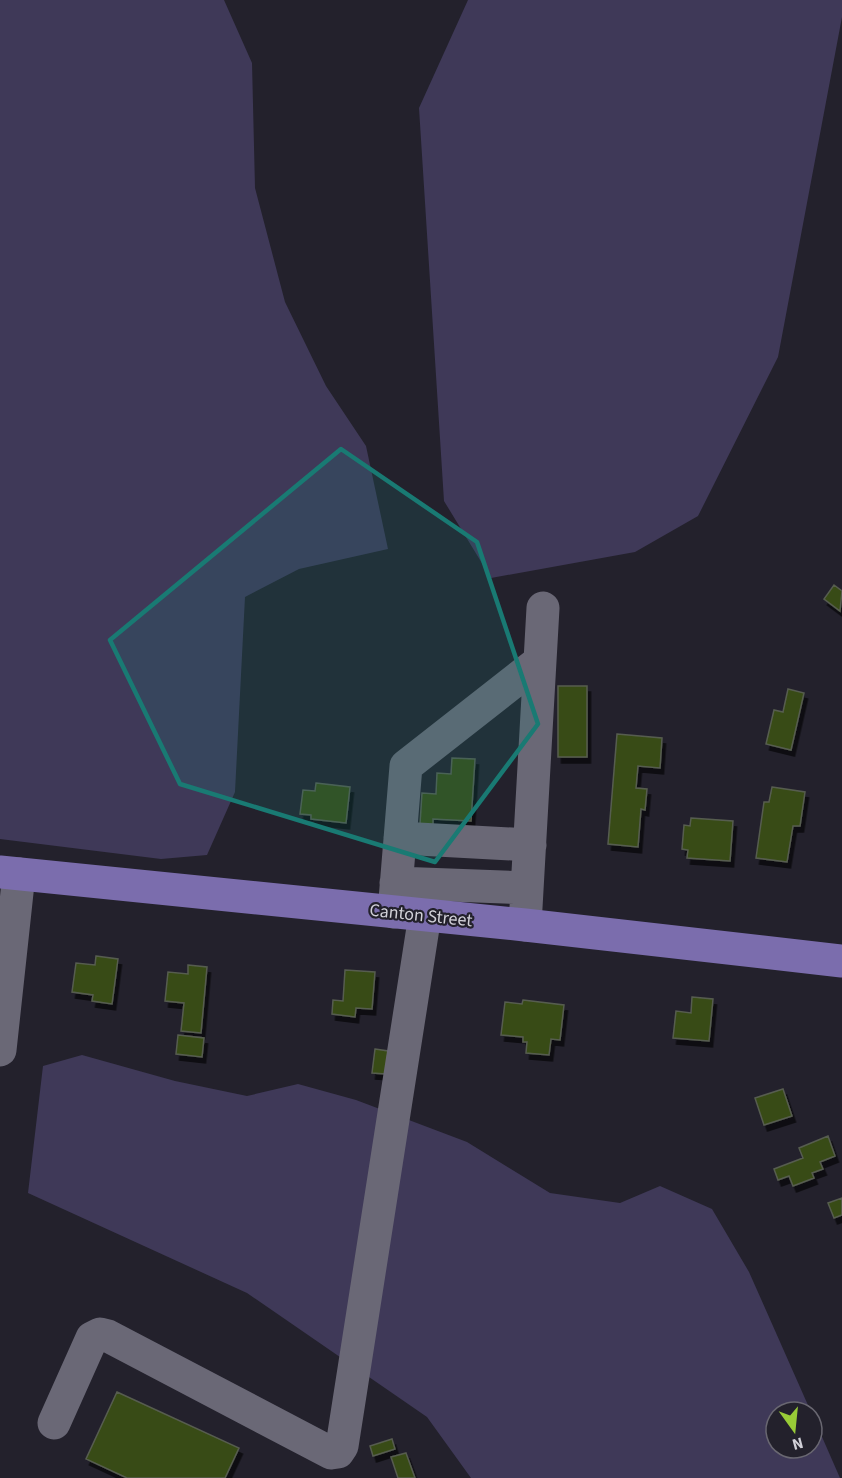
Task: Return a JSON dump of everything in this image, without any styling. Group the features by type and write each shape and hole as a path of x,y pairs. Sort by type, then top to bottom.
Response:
{"main road":[{"name":"Canton Street","path":"10,873 405,903 525,925 841,964"}],"lane":[{"path":"525,925 543,608"},
{"path":"54,1423 92,1338 100,1334 108,1336 331,1453 338,1452 342,1446 405,903 400,838 406,766 540,661"},
{"path":"400,838 530,845"},
{"path":"0,1050 10,873"},
{"path":"405,903 527,888"}],"highlighted area":[{"path":"341,449 477,542 538,724 435,862 180,784 110,640"}],"shaded area":[{"path":"0,0 224,0 252,63 255,188 285,302 326,386 366,446 388,549 299,569 245,597 235,792 207,855 161,859 0,839"},
{"path":"468,0 842,0 842,17 778,357 698,516 635,552 491,578 444,501 419,108"},
{"path":"82,1055 175,1081 247,1096 298,1084 356,1100 467,1142 550,1193 620,1203 660,1186 712,1209 749,1272 806,1400 764,1400 764,1460 824,1460 824,1441 840,1478 471,1478 427,1417 247,1293 28,1193 43,1066"}],"building":[{"path":"834,585 842,591 840,611 824,599"},
{"path":"558,686 587,686 587,757 558,757"},
{"path":"788,689 804,693 791,750 766,744 774,710 783,712"},
{"path":"617,734 662,738 660,768 638,766 636,788 647,789 645,810 641,809 638,847 608,844"},
{"path":"452,758 475,759 471,821 433,819 433,825 420,824 422,793 436,794 437,773 451,774"},
{"path":"316,783 350,787 346,823 311,819 311,815 300,814 303,790 315,791"},
{"path":"772,787 805,792 800,826 793,826 787,862 756,858 764,802 769,802"},
{"path":"691,818 733,821 730,861 687,858 688,850 682,849 684,825 690,826"},
{"path":"96,956 118,959 112,1004 92,1001 93,995 72,992 76,963 95,965"},
{"path":"188,965 207,967 201,1033 181,1031 184,1003 165,1001 168,972 188,974"},
{"path":"345,970 375,972 372,1009 356,1008 355,1017 332,1014 333,1000 343,1001"},
{"path":"692,997 713,999 709,1041 673,1038 676,1011 691,1013"},
{"path":"523,1000 564,1005 560,1040 551,1039 549,1055 526,1053 527,1042 523,1042 523,1037 501,1035 505,1002 522,1004"},
{"path":"178,1035 204,1038 202,1057 176,1054"},
{"path":"375,1049 388,1051 386,1074 372,1073"},
{"path":"783,1089 792,1116 764,1125 755,1098"},
{"path":"828,1136 835,1156 820,1162 823,1169 812,1173 814,1178 793,1186 789,1176 778,1180 774,1169 803,1158 799,1148"},
{"path":"842,1198 842,1215 834,1218 828,1203"},
{"path":"117,1392 239,1448 225,1478 127,1478 86,1459"},
{"path":"392,1439 395,1449 373,1456 370,1446"},
{"path":"406,1453 415,1478 398,1478 391,1457"}]}
